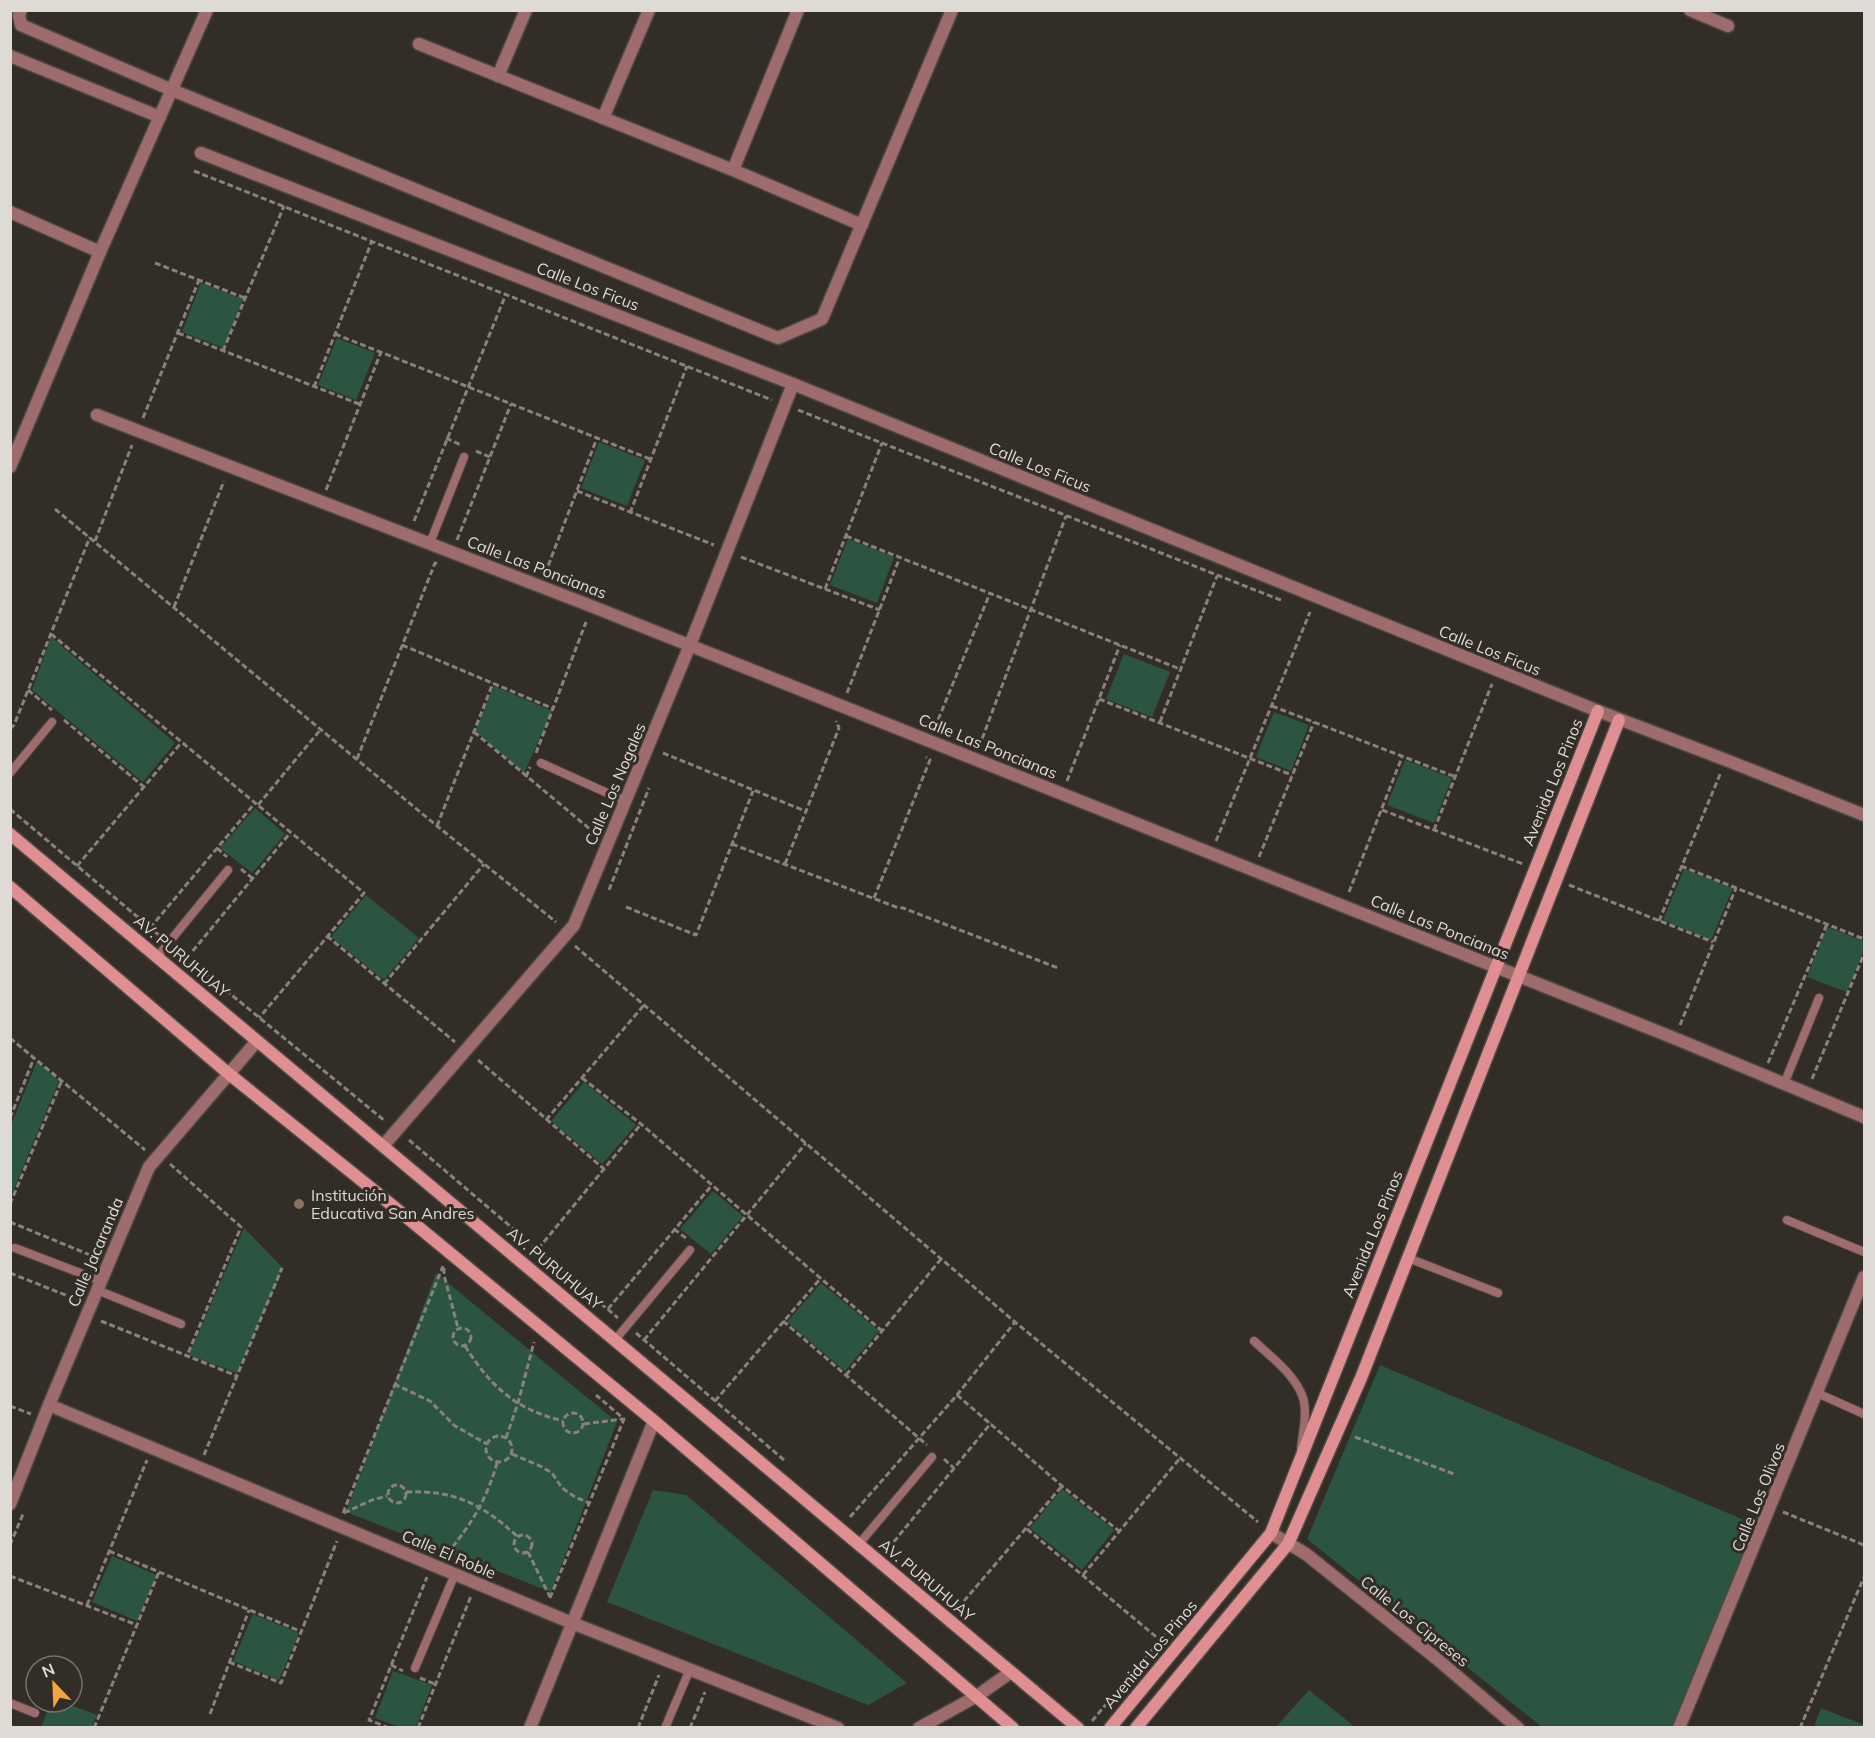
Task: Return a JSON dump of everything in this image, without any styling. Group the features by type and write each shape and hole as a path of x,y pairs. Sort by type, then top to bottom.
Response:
{"main road":[{"name":"Avenida Los Pinos","path":"1110,1728 1271,1533 1598,711"},
{"path":"1136,1728 1288,1544 1361,1378 1619,720"},
{"name":"AV. PURUHUAY","path":"10,834 1078,1728"},
{"path":"10,887 230,1074 654,1421 1013,1728"}],"street":[{"path":"21,10 21,25 172,90 778,338 822,319 952,10"},
{"path":"10,467 100,252 207,10"},
{"path":"498,76 526,10"},
{"path":"603,118 650,10"},
{"path":"733,170 798,10"},
{"path":"1690,10 1728,26"},
{"path":"419,44 733,170 862,225"},
{"path":"10,56 160,117"},
{"name":"Calle Los Ficus","path":"201,153 793,384 1619,720 1864,815"},
{"path":"10,212 100,252"},
{"name":"Calle Los Nogales","path":"383,1146 574,925 690,645 793,384"},
{"name":"Calle Las Poncianas","path":"97,415 690,645 1520,976 1864,1117"},
{"name":"Calle Jacaranda","path":"10,1504 148,1167 257,1041"},
{"name":"Calle Los Olivos","path":"1679,1728 1864,1277"},
{"name":"Calle El Roble","path":"49,1405 572,1623 838,1728"},
{"path":"530,1728 654,1421"},
{"name":"Calle Los Cipreses","path":"1271,1533 1315,1561 1437,1659 1518,1728"},
{"path":"919,1728 977,1696 1011,1672"}],"lane":[{"path":"430,543 464,457"},
{"path":"10,773 52,722"},
{"path":"537,760 625,801"},
{"path":"157,957 228,870"},
{"path":"1784,1084 1819,998"},
{"path":"1787,1220 1864,1252"},
{"path":"15,1248 181,1324"},
{"path":"615,1340 690,1250"},
{"path":"1408,1258 1498,1293"},
{"path":"1254,1341 1277,1361 1303,1396 1305,1421 1298,1467"},
{"path":"1817,1393 1864,1414"},
{"path":"859,1544 934,1455"},
{"path":"415,1668 455,1574"},
{"path":"665,1728 690,1669"},
{"path":"10,1703 24,1709"}],"path":[{"path":"194,171 1290,604"},
{"path":"224,351 284,206"},
{"path":"314,387 372,241"},
{"path":"155,263 246,298"},
{"path":"142,420 200,280"},
{"path":"412,525 506,294"},
{"path":"178,333 359,404"},
{"path":"335,334 650,459"},
{"path":"325,491 381,352"},
{"path":"630,513 687,366"},
{"path":"456,542 512,404"},
{"path":"544,575 597,438"},
{"path":"825,589 882,443"},
{"path":"94,541 132,444"},
{"path":"174,608 224,480"},
{"path":"577,491 714,545"},
{"path":"55,509 557,923"},
{"path":"979,747 1066,516"},
{"path":"846,536 1180,669"},
{"path":"10,729 90,537"},
{"path":"739,556 880,610"},
{"path":"785,864 839,728 836,721 900,557"},
{"path":"357,759 435,562"},
{"path":"1160,722 1217,575"},
{"path":"930,730 938,720 990,593"},
{"path":"1216,841 1310,612"},
{"path":"537,760 586,622"},
{"path":"51,634 364,892 259,1018"},
{"path":"402,645 554,709"},
{"path":"1067,783 1120,645"},
{"path":"437,826 493,683"},
{"path":"1434,830 1493,684"},
{"path":"28,690 55,712"},
{"path":"1099,699 1292,775"},
{"path":"1272,706 1456,777"},
{"path":"64,720 144,787"},
{"path":"1258,858 1314,722"},
{"path":"150,928 321,729"},
{"path":"474,732 600,837"},
{"path":"77,866 181,743"},
{"path":"663,753 806,811"},
{"path":"874,898 930,760 923,755"},
{"path":"1349,894 1402,757"},
{"path":"1659,921 1726,760"},
{"path":"526,777 530,767"},
{"path":"626,907 696,934 753,791"},
{"path":"10,809 160,937"},
{"path":"1382,810 1535,869"},
{"path":"187,958 290,832"},
{"path":"732,844 1058,968"},
{"path":"384,984 484,864"},
{"path":"1681,866 1864,938 1864,933"},
{"path":"1557,880 1713,942"},
{"path":"1674,1038 1736,888"},
{"path":"1762,1076 1827,924"},
{"path":"327,936 456,1043"},
{"path":"563,936 1015,1322 1271,1533"},
{"path":"176,948 388,1124"},
{"path":"1807,1093 1864,954"},
{"path":"546,1120 644,1004"},
{"path":"10,1038 146,1150"},
{"path":"10,1118 34,1058"},
{"path":"477,1059 604,1169"},
{"path":"582,1078 641,1124 882,1331"},
{"path":"10,1204 62,1080"},
{"path":"538,1249 641,1124"},
{"path":"409,1141 620,1319"},
{"path":"644,1340 806,1143"},
{"path":"165,1170 170,1164 241,1227 187,1356"},
{"path":"608,1309 712,1185"},
{"path":"10,1228 12,1222 98,1258"},
{"path":"846,1376 941,1259"},
{"path":"444,1263 453,1271"},
{"path":"444,1263 444,1275 458,1328"},
{"path":"342,1514 444,1263"},
{"path":"199,1467 282,1268"},
{"path":"10,1273 80,1301"},
{"path":"716,1401 821,1278"},
{"path":"101,1321 237,1376"},
{"path":"783,1321 927,1446"},
{"path":"855,1521 850,1517 957,1395 1015,1322"},
{"path":"465,1346 469,1343 471,1333 468,1329 458,1328 452,1336 454,1342 465,1346 483,1374 500,1391 546,1417 563,1421"},
{"path":"633,1330 787,1463"},
{"path":"506,1438 518,1403 534,1341 543,1349"},
{"path":"394,1384 430,1401 455,1426 487,1444"},
{"path":"588,1388 624,1419"},
{"path":"957,1395 1119,1531"},
{"path":"10,1406 33,1415"},
{"path":"569,1413 579,1414 584,1424 582,1430 571,1434 563,1427 563,1421 569,1413"},
{"path":"584,1424 624,1419"},
{"path":"550,1598 624,1419"},
{"path":"888,1549 991,1423"},
{"path":"498,1436 506,1438 513,1447 512,1454 506,1461 497,1463 492,1461 487,1456 487,1444 491,1438 498,1436"},
{"path":"1355,1437 1454,1474"},
{"path":"87,1605 152,1448"},
{"path":"512,1454 552,1473 562,1488 589,1503"},
{"path":"934,1455 954,1468"},
{"path":"1083,1575 1181,1458"},
{"path":"446,1556 467,1530 480,1508 497,1463"},
{"path":"396,1485 404,1488 406,1492 401,1502 390,1501 387,1496 389,1488 396,1485"},
{"path":"958,1608 1062,1485"},
{"path":"406,1492 445,1493 465,1500 480,1508 518,1536 523,1535 531,1539 533,1544 524,1554 516,1551 514,1546 514,1541 518,1536"},
{"path":"342,1514 372,1500 387,1496"},
{"path":"1771,1508 1864,1545"},
{"path":"342,1514 353,1518"},
{"path":"229,1662 281,1683 343,1527"},
{"path":"1027,1529 1160,1640"},
{"path":"109,1551 302,1632"},
{"path":"528,1552 550,1598"},
{"path":"388,1728 369,1720 432,1564"},
{"path":"94,1728 159,1572"},
{"path":"10,1576 138,1625"},
{"path":"1800,1728 1864,1577"},
{"path":"418,1728 477,1583"},
{"path":"540,1594 550,1598"},
{"path":"210,1714 249,1610"},
{"path":"638,1728 659,1675"},
{"path":"690,1728 705,1692"}],"green space":[{"path":"201,283 243,299 224,348 182,332"},
{"path":"337,338 375,353 356,400 318,385"},
{"path":"599,442 645,460 627,506 581,488"},
{"path":"848,539 894,557 877,603 830,585"},
{"path":"51,637 175,743 143,782 32,690"},
{"path":"1124,654 1170,672 1152,717 1106,699"},
{"path":"494,686 552,711 524,773 475,731"},
{"path":"1274,712 1309,725 1291,771 1256,757"},
{"path":"1405,760 1452,778 1434,823 1387,805"},
{"path":"255,808 285,834 252,873 220,848"},
{"path":"1684,869 1733,888 1711,940 1663,920"},
{"path":"366,895 419,938 384,980 331,937"},
{"path":"1827,927 1864,941 1864,949 1847,992 1807,977"},
{"path":"37,1061 59,1081 11,1196 11,1125"},
{"path":"584,1082 636,1125 602,1164 551,1121"},
{"path":"713,1191 743,1216 711,1254 680,1229"},
{"path":"244,1228 283,1268 237,1373 189,1355"},
{"path":"436,1273 617,1422 551,1592 346,1512"},
{"path":"821,1283 879,1331 845,1371 787,1322"},
{"path":"1380,1365 1758,1526 1676,1728 1542,1727 1307,1539"},
{"path":"1062,1489 1114,1530 1082,1570 1030,1528"},
{"path":"653,1490 686,1495 907,1683 868,1705 607,1602"},
{"path":"112,1556 157,1575 137,1621 92,1602"},
{"path":"253,1614 299,1633 279,1680 233,1661"},
{"path":"393,1671 432,1685 416,1727 399,1727 375,1718"},
{"path":"1309,1690 1355,1727 1276,1727"},
{"path":"1821,1708 1864,1725 1863,1727 1814,1727"},
{"path":"84,1710 97,1715 92,1727 41,1727 46,1714 84,1714"}],"place":[{"name":"Institución Educativa San Andres","path":"299,1204"}]}
